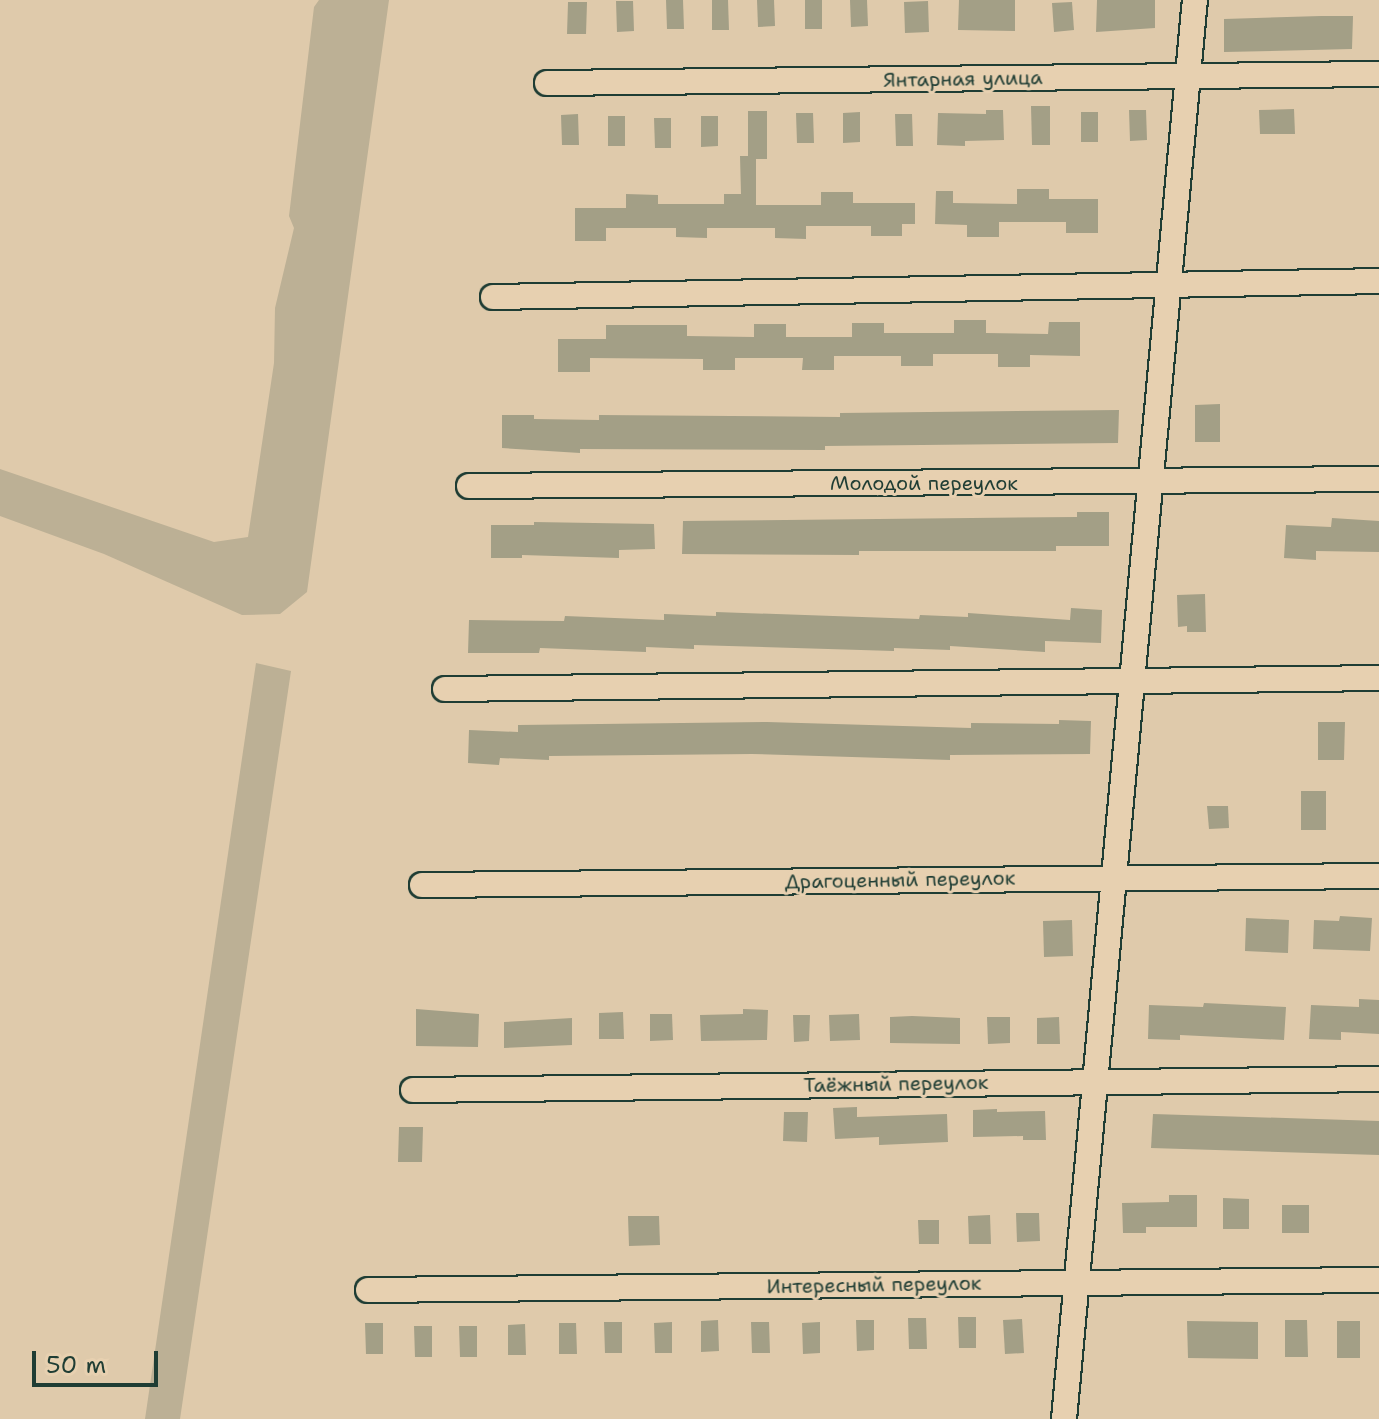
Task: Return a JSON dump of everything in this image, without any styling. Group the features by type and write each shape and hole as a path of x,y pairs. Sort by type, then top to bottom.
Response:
{"street":[{"path":"1064,1419 1195,0"},
{"name":"Янтарная улица","path":"547,83 1379,74"},
{"path":"493,297 1379,281"},
{"name":"Молодой переулок","path":"469,486 1379,479"},
{"path":"445,689 1379,678"},
{"name":"Драгоценный переулок","path":"422,885 1379,876"},
{"name":"Таёжный переулок","path":"413,1090 1379,1079"},
{"name":"Интересный переулок","path":"368,1290 1379,1280"}],"shaded area":[{"path":"319,0 389,0 307,592 280,614 242,615 104,554 0,516 0,469 214,542 248,537 274,363 275,308 294,228 289,216 314,7"},
{"path":"256,663 291,671 180,1419 145,1419"}],"building":[{"path":"666,0 683,0 684,29 667,29"},
{"path":"712,0 728,0 729,30 712,30"},
{"path":"757,0 774,0 775,26 758,27"},
{"path":"805,0 822,0 822,29 805,29"},
{"path":"850,0 867,0 868,26 851,27"},
{"path":"959,0 1015,0 1015,31 958,30"},
{"path":"1097,0 1155,0 1155,28 1096,32"},
{"path":"616,1 633,1 634,31 617,32"},
{"path":"928,1 929,32 905,33 904,2"},
{"path":"568,2 587,2 586,34 567,34"},
{"path":"1072,2 1074,30 1054,32 1052,3"},
{"path":"1353,16 1352,49 1224,52 1224,19"},
{"path":"1031,106 1050,106 1050,145 1032,145"},
{"path":"1294,109 1295,134 1260,134 1259,110"},
{"path":"986,110 1003,110 1004,140 965,141 965,146 937,145 938,113 986,114"},
{"path":"1129,110 1146,110 1147,140 1130,141"},
{"path":"748,111 767,111 767,159 756,159 756,205 821,205 821,192 853,192 853,203 915,203 915,224 902,224 902,236 871,236 871,226 806,226 806,239 775,238 775,228 707,228 707,238 676,237 676,228 606,228 606,241 575,241 575,208 626,208 626,194 658,195 658,204 724,204 724,194 741,194 740,156 748,156"},
{"path":"860,112 860,142 843,143 843,113"},
{"path":"1081,112 1098,112 1098,142 1081,142"},
{"path":"796,113 813,113 814,143 797,143"},
{"path":"578,114 579,145 562,145 561,115"},
{"path":"895,114 912,114 913,146 896,146"},
{"path":"608,116 625,116 625,146 608,146"},
{"path":"701,116 718,116 718,146 701,147"},
{"path":"654,118 671,118 671,148 655,148"},
{"path":"1017,189 1049,189 1049,199 1098,199 1098,233 1066,233 1066,222 999,222 999,237 967,237 967,225 935,224 936,191 953,191 953,203 1017,204"},
{"path":"954,320 986,320 986,333 1048,334 1049,322 1080,322 1080,356 1030,355 1030,367 998,367 998,354 933,354 933,366 901,366 901,356 834,356 834,370 802,370 803,358 735,358 735,370 703,370 703,359 590,358 590,372 558,372 558,339 606,339 606,325 687,325 687,336 754,337 754,324 786,324 786,337 852,337 852,323 884,323 884,333 954,333"},
{"path":"1220,404 1220,442 1195,442 1195,405"},
{"path":"1119,410 1118,443 825,446 825,450 580,449 580,453 502,448 502,415 599,420 599,415 840,417 840,413"},
{"path":"1077,512 1109,512 1109,546 1056,546 1056,551 859,551 859,555 682,554 683,521 1077,517"},
{"path":"1332,518 1379,521 1379,552 1316,551 1316,560 1284,558 1286,525 1331,527"},
{"path":"534,522 654,524 655,549 619,550 619,558 522,555 522,558 491,558 491,525 534,525"},
{"path":"1205,594 1206,632 1187,632 1187,626 1178,627 1177,595"},
{"path":"1071,608 1102,610 1101,643 1045,641 1045,652 950,646 950,650 894,648 894,651 694,645 694,649 646,647 646,652 540,648 539,653 468,653 469,620 564,621 565,616 664,620 664,614 716,616 716,612 919,619 920,615 968,617 968,613 1070,620"},
{"path":"1059,720 1091,721 1090,754 950,755 950,760 752,754 549,756 549,760 500,758 499,765 468,763 469,730 518,732 518,725 767,722 971,728 971,723 1059,724"},
{"path":"1318,722 1345,722 1344,760 1318,760"},
{"path":"1301,791 1326,791 1326,830 1301,830"},
{"path":"1207,806 1228,806 1229,828 1209,829"},
{"path":"1340,916 1372,918 1370,951 1313,949 1314,920 1339,921"},
{"path":"1246,918 1289,920 1288,953 1245,951"},
{"path":"1072,920 1073,956 1044,957 1043,921"},
{"path":"1359,999 1379,1000 1379,1034 1341,1032 1341,1040 1309,1039 1311,1005 1359,1007"},
{"path":"1204,1003 1286,1007 1284,1040 1180,1035 1180,1040 1148,1039 1149,1005 1203,1007"},
{"path":"416,1009 479,1014 478,1047 416,1046"},
{"path":"743,1009 768,1010 767,1040 701,1041 700,1015 743,1014"},
{"path":"623,1012 624,1039 599,1039 599,1013"},
{"path":"650,1014 672,1014 673,1040 650,1041"},
{"path":"859,1014 860,1040 830,1041 829,1015"},
{"path":"793,1015 810,1015 809,1041 794,1042"},
{"path":"890,1017 960,1018 960,1044 890,1043"},
{"path":"987,1017 1010,1017 1010,1043 988,1044"},
{"path":"1059,1017 1060,1044 1037,1044 1037,1018"},
{"path":"572,1018 572,1045 504,1048 504,1022"},
{"path":"857,1107 857,1117 947,1114 948,1142 879,1145 879,1137 835,1139 833,1108"},
{"path":"997,1109 997,1112 1045,1111 1046,1140 1023,1140 1023,1136 973,1137 973,1110"},
{"path":"784,1112 808,1112 807,1142 783,1141"},
{"path":"1153,1114 1379,1121 1379,1155 1151,1148"},
{"path":"399,1127 423,1127 422,1162 398,1162"},
{"path":"1169,1195 1197,1195 1197,1227 1146,1227 1146,1233 1123,1233 1122,1203 1169,1202"},
{"path":"1223,1198 1249,1199 1249,1229 1223,1229"},
{"path":"1282,1205 1309,1205 1309,1233 1282,1233"},
{"path":"1016,1213 1039,1213 1040,1241 1017,1242"},
{"path":"990,1215 991,1244 969,1244 968,1216"},
{"path":"628,1216 659,1216 660,1245 629,1246"},
{"path":"918,1220 939,1220 939,1244 919,1244"},
{"path":"958,1317 976,1317 976,1348 959,1348"},
{"path":"908,1318 926,1318 927,1349 909,1349"},
{"path":"1022,1319 1024,1353 1005,1354 1003,1320"},
{"path":"718,1320 719,1351 701,1352 701,1321"},
{"path":"856,1320 874,1320 874,1350 857,1351"},
{"path":"1285,1320 1307,1320 1308,1357 1285,1357"},
{"path":"1187,1321 1258,1322 1258,1359 1188,1358"},
{"path":"1337,1321 1360,1321 1360,1358 1337,1358"},
{"path":"604,1322 622,1322 622,1353 605,1353"},
{"path":"672,1322 672,1353 655,1353 654,1323"},
{"path":"751,1322 769,1322 770,1353 752,1353"},
{"path":"820,1322 820,1353 803,1354 802,1323"},
{"path":"365,1323 383,1323 383,1354 366,1354"},
{"path":"559,1323 576,1323 577,1354 559,1354"},
{"path":"525,1324 526,1355 508,1355 508,1325"},
{"path":"414,1326 432,1326 432,1357 415,1357"},
{"path":"459,1326 477,1326 477,1357 460,1357"}]}
